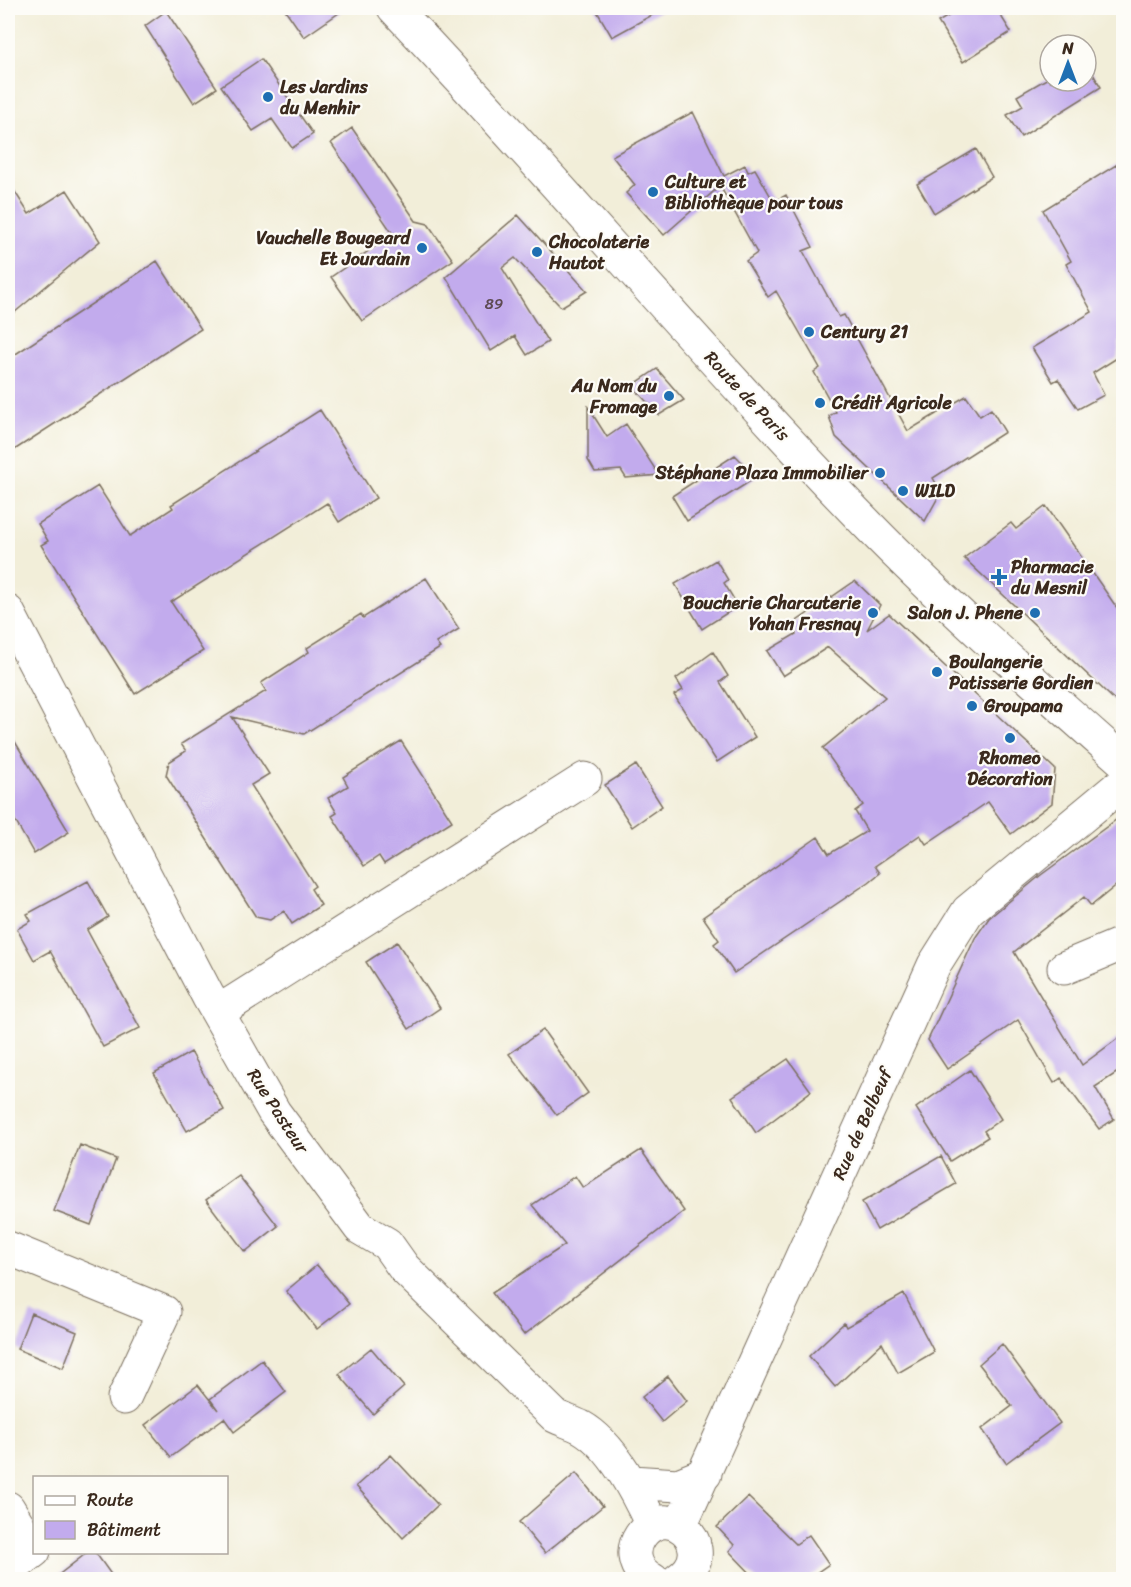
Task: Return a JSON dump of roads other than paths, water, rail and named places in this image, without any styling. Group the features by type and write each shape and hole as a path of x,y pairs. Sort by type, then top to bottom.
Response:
{"street":[{"name":"Route de Paris","path":"394,8 711,358 870,527 1032,680 1124,762"},
{"name":"Rue Pasteur","path":"10,620 218,1012 274,1112 360,1228 387,1244 404,1268 555,1416 583,1428 609,1452 666,1525"},
{"path":"218,1012 585,779"},
{"name":"Rue de Belbeuf","path":"666,1525 705,1474 934,965 954,930 968,911 1124,782"},
{"path":"1064,968 1124,944"},
{"path":"8,1248 164,1312 124,1398"},
{"path":"631,1482 678,1485 705,1474"},
{"path":"8,1508 33,1549"},
{"path":"666,1525 693,1540 695,1549 691,1567 664,1579 640,1569 635,1549 638,1539 666,1525"},
{"path":"8,1571 33,1552"}],"place":[{"name":"Les Jardins du Menhir","path":"268,97"},
{"name":"Culture et Bibliothèque pour tous","path":"653,192"},
{"name":"Vauchelle Bougeard Et Jourdain","path":"422,248"},
{"name":"Chocolaterie Hautot","path":"537,252"},
{"name":"Century 21","path":"809,332"},
{"name":"Au Nom du Fromage","path":"669,396"},
{"name":"Crédit Agricole","path":"820,403"},
{"name":"Stéphane Plaza Immobilier","path":"880,473"},
{"name":"WILD","path":"903,491"},
{"name":"Pharmacie du Mesnil","path":"999,577"},
{"name":"Boucherie Charcuterie Yohan Fresnay","path":"873,613"},
{"name":"Salon J. Phene","path":"1035,613"},
{"name":"Boulangerie Patisserie Gordien","path":"937,672"},
{"name":"Groupama","path":"972,706"},
{"name":"Rhomeo Décoration","path":"1010,738"}]}
